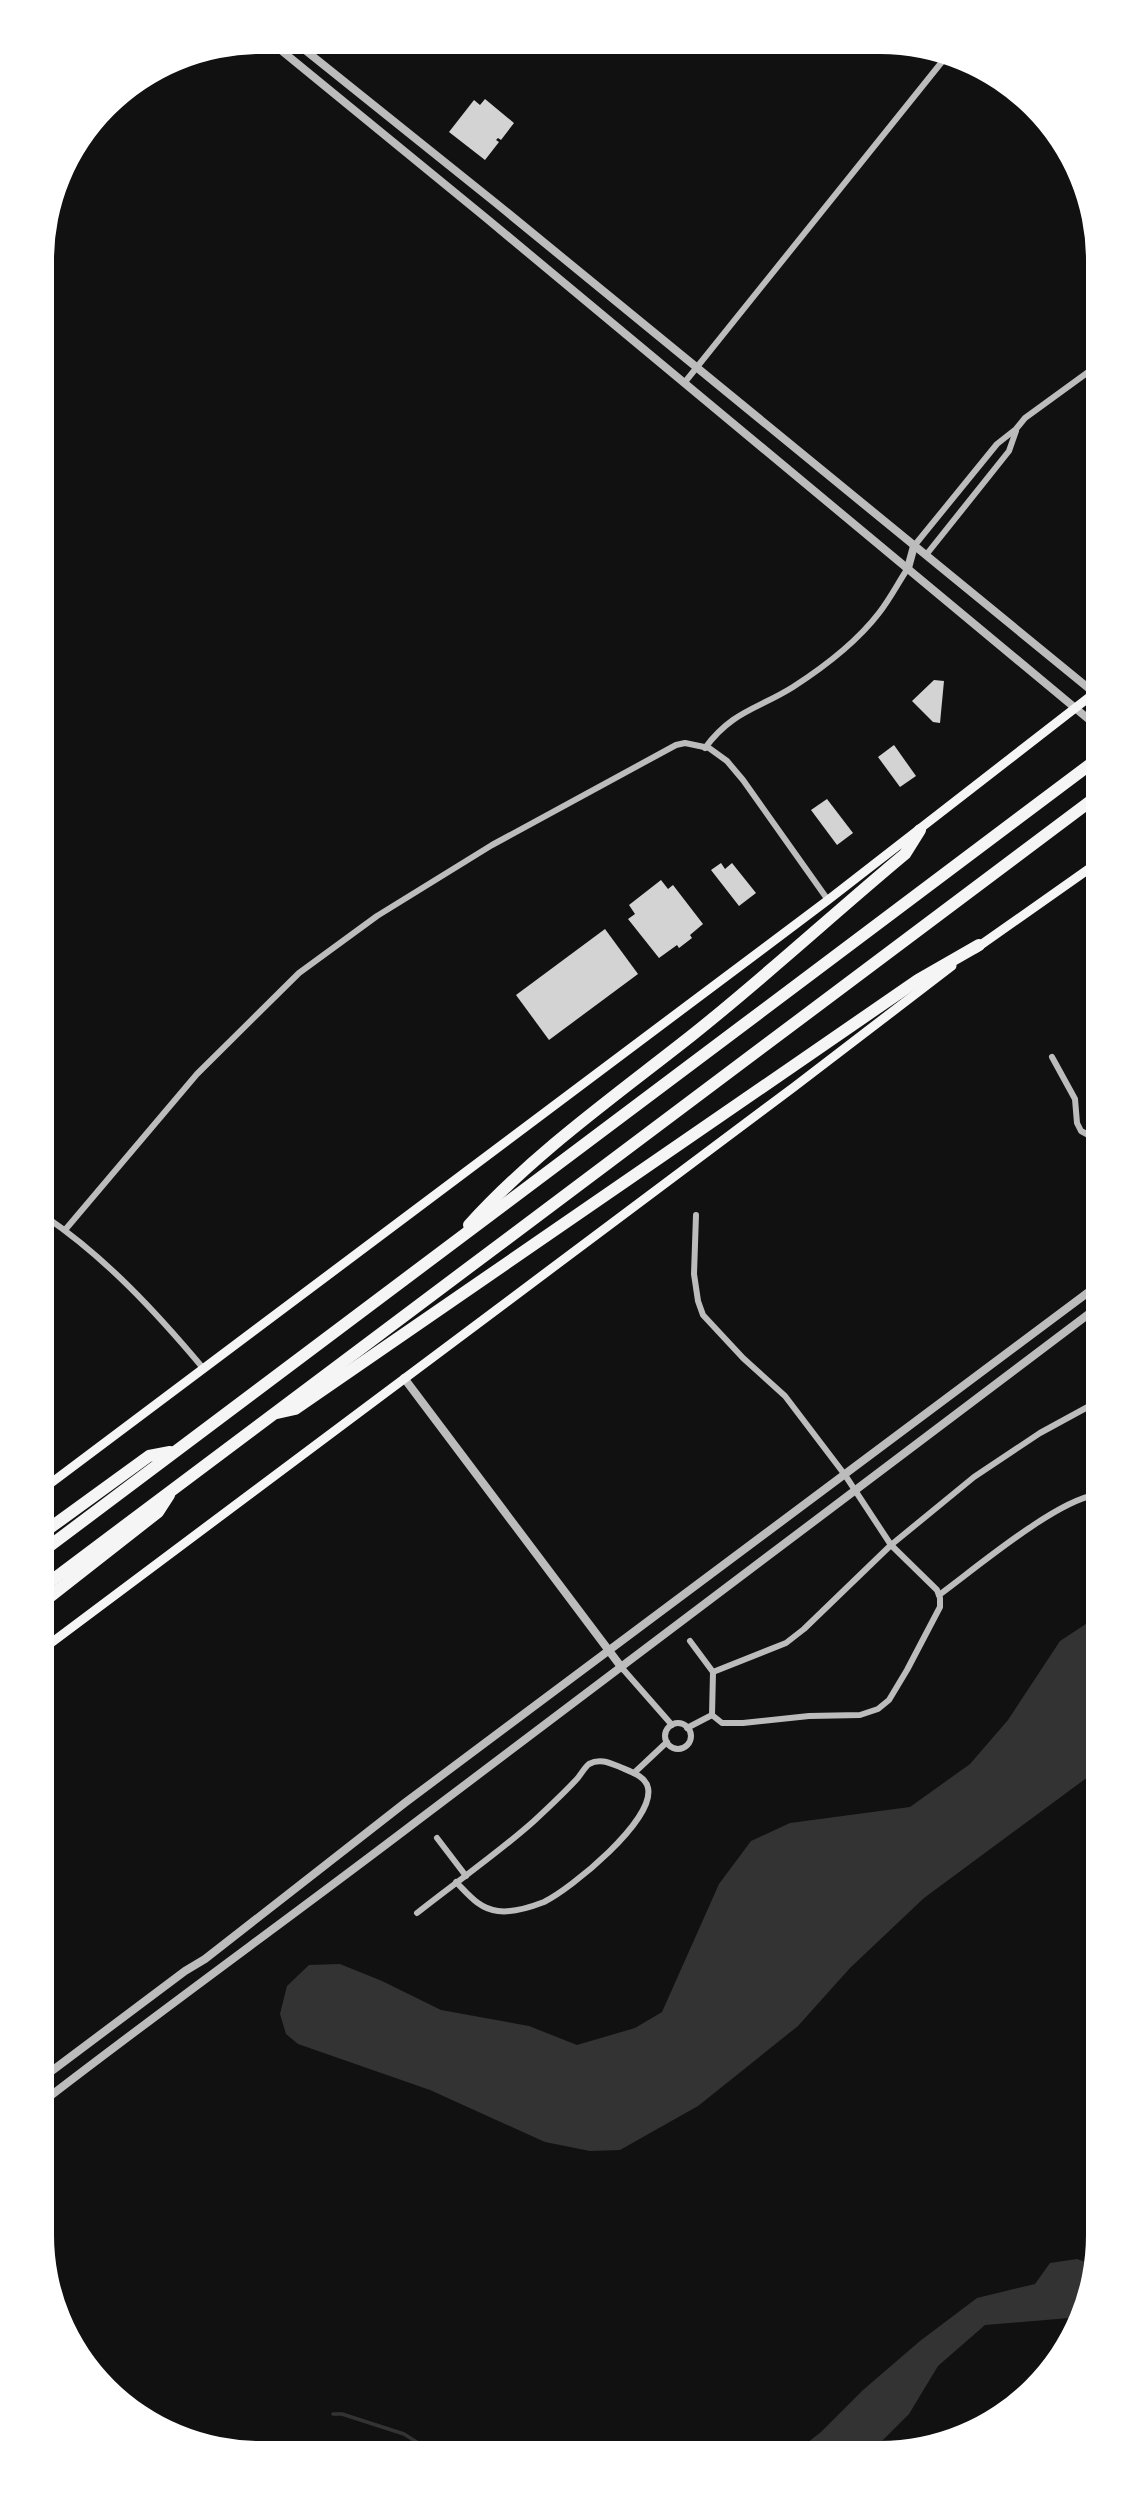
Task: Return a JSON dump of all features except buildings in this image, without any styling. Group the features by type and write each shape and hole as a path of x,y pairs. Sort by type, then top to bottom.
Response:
{"highway":[{"path":"54,1542 1086,768"},
{"path":"54,1578 1086,805"},
{"path":"450,1247 496,1195 693,1034 905,854 920,830"},
{"path":"270,1415 295,1409 918,981 979,945"},
{"path":"54,1525 149,1456 174,1451"},
{"path":"54,1594 159,1512 172,1489"}],"main road":[{"path":"54,1480 828,900 1086,698"},
{"path":"54,1641 783,1096 979,945 1086,871"}],"street":[{"path":"286,54 685,382 1086,717"},
{"path":"310,54 498,204 1086,688"},
{"path":"685,382 941,64"},
{"path":"486,218 498,204"},
{"path":"705,748 718,730 734,718 790,689 830,662 878,614 908,568 914,546 997,444 1016,429 1024,418 1086,374"},
{"path":"908,568 926,555 1009,451 1016,429"},
{"path":"65,1230 197,1074 299,973 377,916 492,845 676,745 685,743 705,748 727,761 828,900"},
{"path":"1052,1057 1074,1099 1077,1123 1086,1133"},
{"path":"696,1215 694,1274 703,1315 743,1358 785,1396 845,1475 891,1545 908,1559 939,1595 940,1607 889,1700 878,1709 860,1714 743,1723 722,1723 712,1715"},
{"path":"55,1223 132,1289 164,1321 203,1368"},
{"path":"54,2069 185,1971 205,1959 406,1802 1085,1294"},
{"path":"54,2093 1085,1316"},
{"path":"404,1378 622,1668 672,1725"},
{"path":"713,1672 786,1643 891,1545 974,1478 1040,1433 1085,1408"},
{"path":"939,1595 1037,1524 1070,1504 1085,1499"},
{"path":"690,1641 713,1672 712,1715"},
{"path":"687,1728 712,1715"},
{"path":"680,1724 687,1728 691,1737 687,1745 678,1749 667,1742 666,1732 672,1725 680,1724"},
{"path":"634,1773 667,1742"},
{"path":"417,1913 555,1802 589,1765 605,1761 634,1773 646,1782 649,1790 641,1811 627,1833 596,1866 545,1901 499,1912 482,1908 456,1882"},
{"path":"437,1838 466,1875"},
{"path":"185,1971 196,1986"}],"shaded area":[{"path":"1085,1624 1085,1779 924,1898 850,1968 798,2026 698,2106 620,2150 590,2151 545,2142 430,2090 298,2044 286,2034 280,2014 287,1986 309,1965 340,1964 441,2010 529,2026 577,2045 635,2028 662,2012 719,1884 751,1841 790,1823 910,1807 970,1764 1008,1720 1060,1641"},
{"path":"1077,2259 1084,2261 1075,2301 1067,2318 985,2325 938,2366 909,2414 882,2441 809,2441 920,2341 977,2298 1035,2284 1050,2263"}],"waterway":[{"path":"333,2414 342,2414 404,2434 415,2441"}]}
